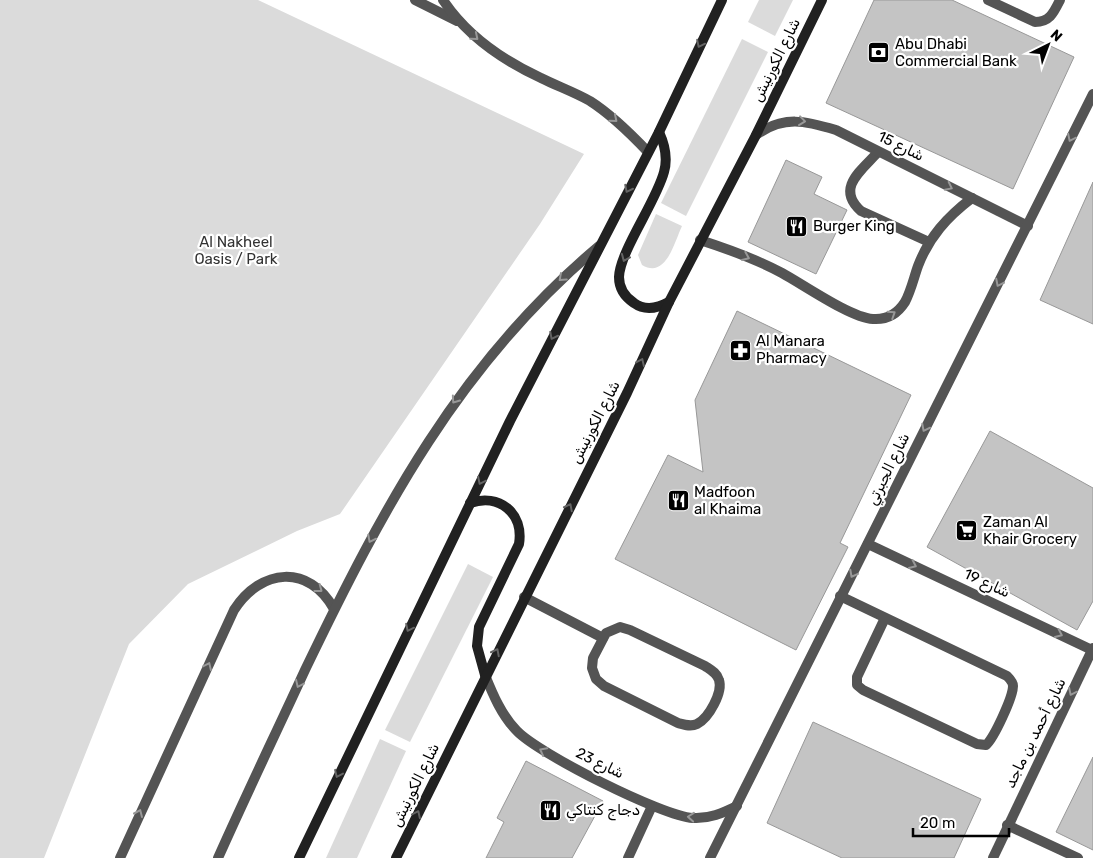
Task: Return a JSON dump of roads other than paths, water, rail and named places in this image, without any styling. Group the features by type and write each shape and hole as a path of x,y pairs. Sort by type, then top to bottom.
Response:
{"main road":[{"path":"299,858 470,503 648,152 722,0"},
{"name":"شارع الكورنيش","path":"396,858 485,675 627,393 669,302 756,134 822,0"},
{"path":"658,132 664,143 666,156 665,170 660,186 626,256 619,278 621,289 637,305 648,308 659,307 669,302"},
{"path":"470,503 480,500 500,502 515,515 521,534 519,544 479,627 477,646 485,675"}],"street":[{"path":"415,0 457,21 497,53 596,106 630,133 648,152"},
{"path":"443,0 457,21"},
{"path":"988,0 1035,22 1049,19 1060,0"},
{"name":"شارع الجبرتي","path":"710,858 1093,94"},
{"name":"شارع 15","path":"756,134 779,122 805,121 836,130 1028,226"},
{"path":"878,152 853,179 850,197 854,205 861,211 929,242"},
{"path":"700,240 754,260 858,316 873,319 886,318 897,312 905,301 929,242 941,225 972,198"},
{"path":"218,858 334,609 397,490 460,393 496,348 535,304 599,246"},
{"name":"شارع 19","path":"868,544 1092,649"},
{"path":"120,858 158,770 234,610 242,597 257,585 274,578 292,578 310,582 325,593 334,609"},
{"path":"840,596 1002,673 1011,680 1012,691 993,737 986,745 977,744 863,690 857,685 857,678 884,618"},
{"path":"524,597 603,638"},
{"path":"615,628 630,630 705,666 716,674 720,685 719,691 705,718 692,726 678,723 599,683 593,674 591,663 603,638 610,630 615,628"},
{"name":"شارع أحمد بن ماجد","path":"993,858 1092,649"},
{"name":"شارع 23","path":"485,675 506,718 526,740 538,749 652,806 680,816 709,817 737,806"},
{"path":"628,858 652,806"},
{"path":"1007,825 1078,858"}],"place":[{"name":"Abu Dhabi Commercial Bank","path":"879,53"},
{"name":"Burger King","path":"797,226"},
{"name":"Al Manara Pharmacy","path":"740,350"},
{"name":"Madfoon al Khaima","path":"678,501"},
{"name":"Zaman Al Khair Grocery","path":"967,531"},
{"name":"دجاج كنتاكي","path":"550,810"}],"park label":[{"name":"Al Nakheel Oasis / Park","path":"236,250"}]}
